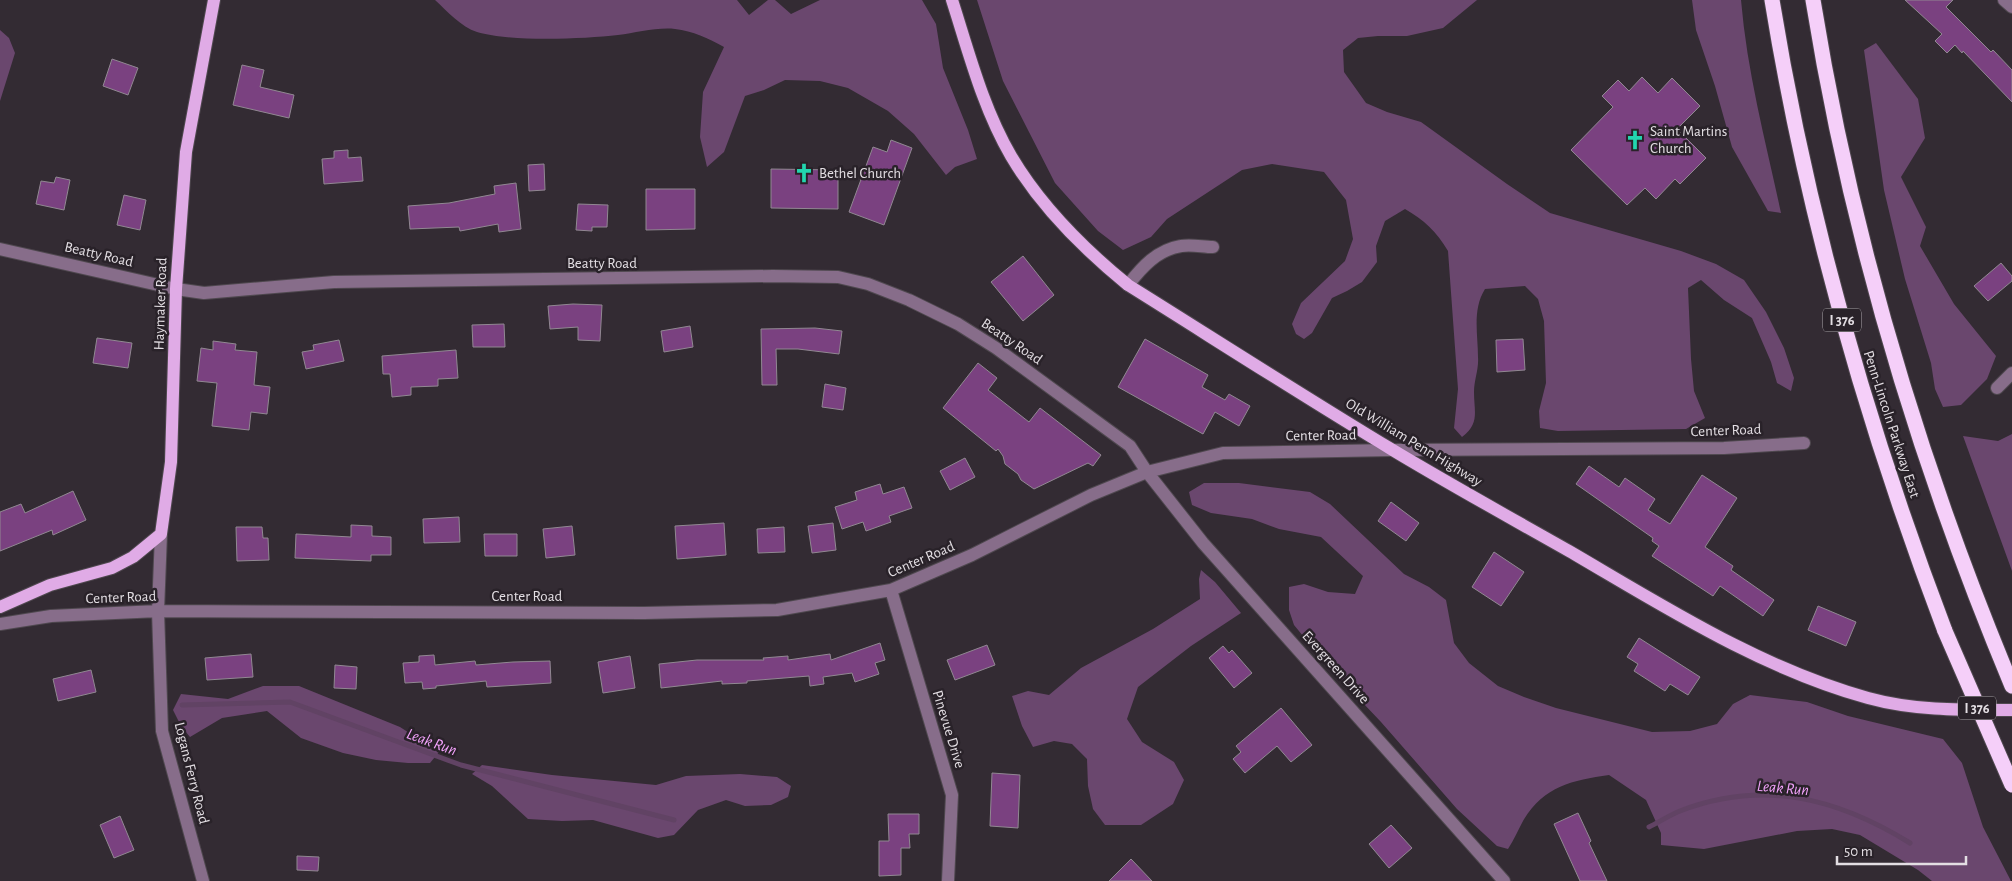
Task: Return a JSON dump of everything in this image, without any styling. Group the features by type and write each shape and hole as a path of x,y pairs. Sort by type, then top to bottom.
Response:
{"highway":[{"name":"Penn-Lincoln Parkway East","path":"1772,0 1810,194 1849,348 1897,500 1945,631 2012,785"},
{"name":"Penn-Lincoln Parkway East","path":"1813,0 1833,110 1888,336 1936,487 1988,629 2012,686"}],"main road":[{"name":"Haymaker Road","path":"161,534 172,462 176,289 186,152 214,0"},
{"name":"Old William Penn Highway","path":"952,0 982,92 1011,157 1067,228 1100,262 1128,286 1392,450 1659,604 1794,674 1870,699 1904,706 1943,710 2012,710"},
{"path":"0,607 23,595 50,585 112,568 133,557 161,534"}],"street":[{"path":"2004,0 2012,7"},
{"path":"1128,286 1141,267 1160,253 1182,246 1213,247"},
{"name":"Beatty Road","path":"0,249 176,289 204,293 344,282 773,276 838,277 868,284 909,300 958,324 996,348 1130,446 1147,472"},
{"path":"1997,388 2012,373"},
{"name":"Center Road","path":"0,624 51,616 158,611 644,613 777,610 891,590 972,555 1091,495 1147,472 1223,453 1724,448 1804,443"},
{"name":"Evergreen Drive","path":"1147,472 1203,543 1504,881"},
{"name":"Haymaker Road","path":"158,611 161,534"},
{"name":"Pinevue Drive","path":"891,590 952,795 948,881"},
{"name":"Logans Ferry Road","path":"158,611 162,731 203,881"}],"shaded area":[{"path":"435,0 737,0 749,15 768,0 775,0 791,14 820,0 922,0 936,24 943,68 968,130 977,159 955,167 946,175 914,134 888,111 848,88 820,81 785,80 745,96 724,152 707,167 700,137 703,92 724,47 694,33 668,29 654,29 586,38 527,38 491,35 471,30 454,18"},
{"path":"977,0 1477,0 1443,28 1407,36 1358,38 1343,50 1344,72 1366,103 1387,112 1421,122 1550,213 1681,251 1716,264 1744,280 1766,312 1784,348 1794,378 1791,391 1777,383 1771,362 1752,318 1724,300 1701,280 1688,288 1694,391 1705,418 1686,429 1558,431 1540,428 1539,411 1546,383 1544,321 1538,299 1525,286 1485,289 1478,305 1477,314 1478,361 1474,388 1475,417 1468,432 1462,437 1454,428 1458,389 1448,251 1430,227 1405,209 1385,221 1376,246 1377,262 1362,282 1332,298 1312,333 1304,339 1296,334 1292,324 1301,303 1345,261 1353,239 1346,200 1324,172 1272,164 1242,170 1167,219 1151,237 1123,250 1098,231 1055,183 1003,81"},
{"path":"1692,0 1741,0 1752,81 1781,213 1768,211 1732,147 1715,86 1696,30"},
{"path":"0,30 9,38 15,53 0,101"},
{"path":"1876,43 1918,99 1925,138 1901,177 1926,227 1920,246 1954,304 1996,356 1987,379 1961,405 1943,407 1935,389 1931,363 1905,279 1884,190 1864,50"},
{"path":"2012,434 2012,571 1963,436 1998,441"},
{"path":"1204,483 1239,483 1310,492 1330,504 1404,574 1429,587 1446,600 1454,643 1469,663 1498,686 1524,697 1556,708 1652,732 1690,731 1717,724 1733,704 1750,695 1807,702 1848,716 1943,739 1962,763 1983,827 2011,881 1932,881 1918,870 1860,835 1832,829 1797,831 1704,849 1661,845 1661,833 1646,800 1609,775 1571,783 1549,793 1531,809 1508,849 1497,846 1457,809 1381,722 1326,664 1294,625 1289,610 1289,587 1304,584 1328,592 1355,594 1363,576 1321,537 1279,529 1252,519 1211,513 1192,505 1189,492"},
{"path":"1201,570 1215,582 1241,613 1191,646 1138,687 1127,719 1142,742 1174,762 1184,780 1173,804 1141,825 1105,825 1093,809 1088,786 1087,759 1072,744 1054,741 1033,747 1022,726 1012,696 1028,691 1049,695 1081,668 1153,629 1200,599 1199,579"},
{"path":"263,686 299,686 400,727 439,752 430,763 376,760 343,753 301,738 267,711 222,718 190,737 181,726 173,710 181,694 228,699"},
{"path":"482,765 552,775 656,785 686,776 740,774 777,777 791,786 788,797 771,805 745,806 726,800 698,810 674,835 658,838 593,820 528,819 492,786 472,774"}],"building":[{"path":"1905,0 1953,0 1946,7 2012,70 2012,102 1963,51 1962,53 1955,45 1947,53 1935,41 1942,34"},
{"path":"112,59 138,68 128,95 103,86"},
{"path":"242,65 264,70 260,87 294,95 289,118 233,105"},
{"name":"Saint Martins Church","path":"1642,77 1658,93 1672,78 1700,106 1677,129 1706,158 1680,184 1675,179 1656,199 1645,188 1627,205 1571,150 1613,107 1602,96 1618,80 1629,91"},
{"path":"891,140 912,148 884,225 849,212 873,147 887,152"},
{"path":"348,150 348,158 361,157 363,181 324,184 322,159 334,158 334,151"},
{"path":"544,164 545,190 529,191 528,165"},
{"path":"771,169 838,170 838,209 771,208"},
{"path":"56,177 70,180 64,210 36,204 41,181 54,183"},
{"path":"516,183 521,229 499,232 498,224 460,231 459,227 410,229 408,206 449,203 495,194 494,186"},
{"path":"646,189 695,189 695,229 646,230"},
{"path":"124,195 146,200 140,230 117,225"},
{"path":"578,204 608,205 607,227 592,227 592,231 576,230"},
{"path":"1023,256 1054,295 1023,321 991,282"},
{"path":"2001,263 2012,276 2012,281 1988,301 1974,286"},
{"path":"573,304 602,305 600,341 578,340 578,327 550,329 548,306"},
{"path":"504,324 505,347 473,347 472,325"},
{"path":"690,326 693,347 664,352 661,331"},
{"path":"815,328 842,331 839,354 798,349 776,349 777,385 762,385 761,329"},
{"path":"97,338 132,343 128,368 93,363"},
{"path":"1145,339 1208,375 1202,387 1225,400 1229,394 1250,406 1239,426 1215,412 1203,434 1118,387"},
{"path":"1523,339 1525,370 1497,372 1496,340"},
{"path":"339,340 344,361 306,369 302,352 314,350 313,345"},
{"path":"213,341 236,344 235,350 257,352 254,385 270,387 267,414 251,412 249,430 212,426 217,383 197,381 201,348 213,350"},
{"path":"456,350 458,378 438,379 438,386 411,387 411,395 392,397 390,374 383,374 382,356"},
{"path":"978,363 997,378 988,390 1029,422 1040,408 1101,455 1093,466 1088,463 1034,489 1021,480 1018,474 1005,464 1003,456 998,449 996,451 943,408"},
{"path":"825,384 846,388 843,410 822,407"},
{"path":"965,458 975,477 950,490 940,471"},
{"path":"1589,466 1619,487 1625,478 1655,499 1648,510 1670,524 1702,475 1737,498 1705,547 1733,566 1731,570 1774,600 1763,616 1720,586 1713,596 1652,556 1659,546 1652,541 1653,538 1576,484"},
{"path":"880,484 883,494 904,487 912,508 889,516 891,522 866,531 863,522 842,529 835,507 857,500 855,492"},
{"path":"73,491 86,520 53,535 52,530 0,551 0,512 21,504 25,513"},
{"path":"1391,502 1419,523 1406,541 1378,521"},
{"path":"459,517 460,542 424,543 423,519"},
{"path":"724,523 726,555 677,559 675,526"},
{"path":"833,523 836,550 812,553 808,526"},
{"path":"351,525 372,526 372,536 391,537 391,555 371,555 371,561 295,558 296,534 351,537"},
{"path":"572,526 575,555 546,558 543,529"},
{"path":"236,527 262,527 263,538 268,538 269,560 237,561"},
{"path":"784,527 785,552 758,553 757,529"},
{"path":"484,534 517,534 517,556 485,556"},
{"path":"1494,552 1524,572 1501,606 1472,587"},
{"path":"1818,606 1856,622 1846,646 1808,630"},
{"path":"1639,638 1700,677 1688,695 1670,684 1665,691 1634,671 1638,664 1627,657"},
{"path":"880,643 885,660 875,663 879,674 855,682 852,673 823,677 824,684 810,686 809,676 747,681 747,683 722,684 722,681 661,688 659,664 697,660 764,660 763,658 788,656 788,660 830,654 831,660"},
{"path":"987,645 995,665 955,680 947,660"},
{"path":"1223,646 1229,653 1232,650 1252,673 1234,688 1209,658"},
{"path":"251,654 253,677 207,680 205,658"},
{"path":"434,655 435,665 475,661 476,665 550,661 551,683 487,687 486,681 423,689 422,682 405,683 403,663 419,662 419,656"},
{"path":"630,656 635,688 603,693 598,662"},
{"path":"335,665 357,667 356,689 334,688"},
{"path":"91,670 96,692 58,701 53,679"},
{"path":"1281,708 1312,745 1291,762 1277,746 1245,773 1233,759 1241,752 1236,746"},
{"path":"992,773 1020,775 1018,828 990,826"},
{"path":"1578,813 1591,841 1589,843 1607,881 1580,881 1554,824"},
{"path":"888,814 919,814 919,834 909,834 910,848 901,848 901,875 879,876 879,841 889,841"},
{"path":"120,816 134,850 114,858 100,825"},
{"path":"1391,825 1412,848 1389,868 1369,844"},
{"path":"297,856 319,857 318,871 297,870"},
{"path":"1131,859 1152,881 1109,881"}],"waterway":[{"name":"Leak Run","path":"182,705 290,702 461,765 674,820"},
{"name":"Leak Run","path":"1649,827 1680,811 1711,801 1741,796 1770,795 1799,798 1827,805 1883,827 1910,843"}],"place":[{"name":"Saint Martins Church","path":"1635,140"},
{"name":"Bethel Church","path":"804,173"}]}
